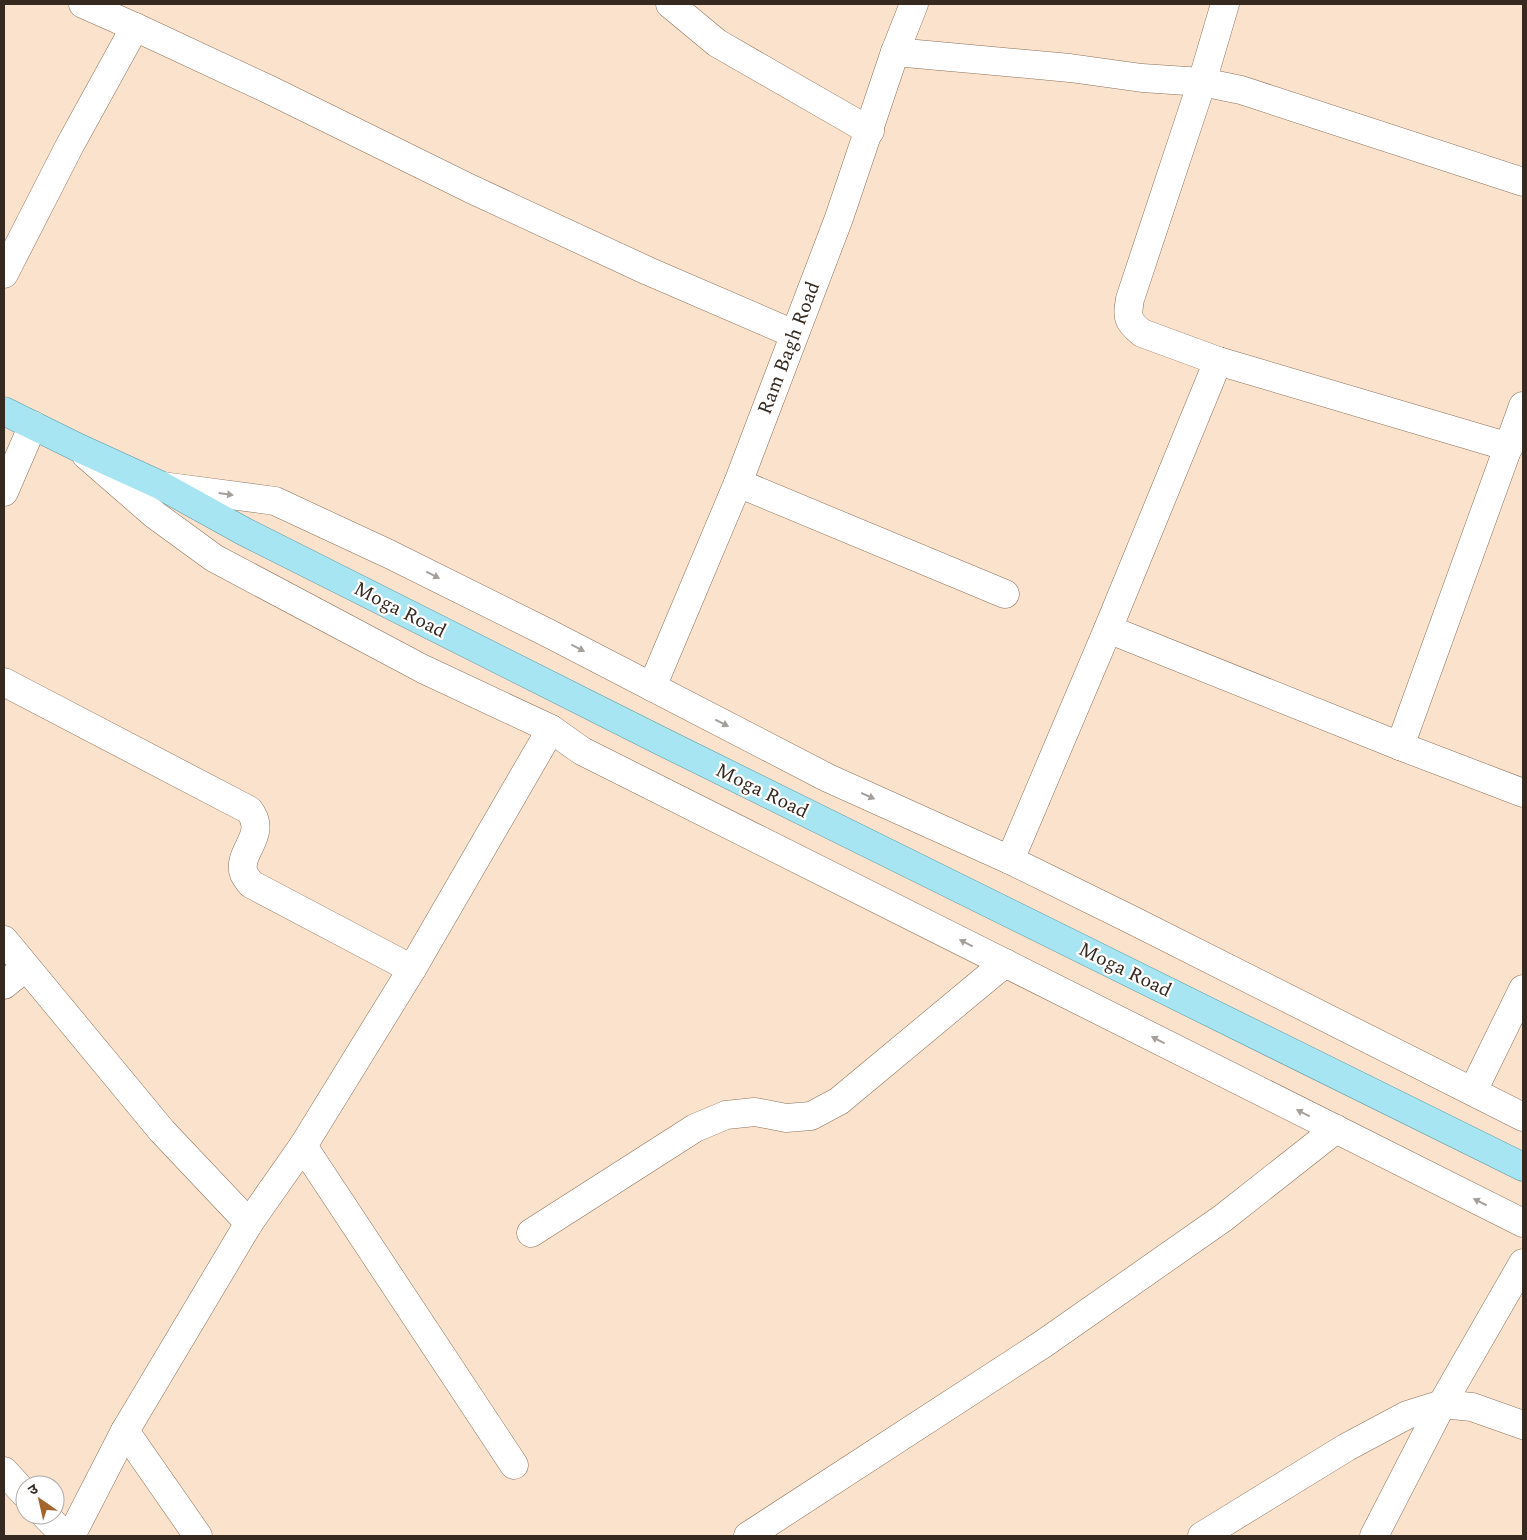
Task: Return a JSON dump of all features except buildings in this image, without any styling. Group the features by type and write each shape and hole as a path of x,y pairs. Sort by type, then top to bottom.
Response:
{"main road":[{"name":"Moga Road","path":"4,411 160,485 245,532 659,740 1523,1167"}],"street":[{"path":"83,4 270,90 471,189 648,271 794,334"},
{"path":"670,4 717,42 870,131"},
{"name":"Ram Bagh Road","path":"652,687 738,483 839,218 870,131 895,52 914,4"},
{"path":"1225,4 1202,82 1130,299 1128,313 1131,325 1142,333 1218,361 1509,447"},
{"path":"4,274 70,145 135,27"},
{"path":"895,52 1070,68 1142,78 1202,82 1240,90 1523,182"},
{"path":"1010,860 1108,629 1218,361"},
{"path":"1400,746 1523,406"},
{"path":"4,492 33,425"},
{"path":"79,448 155,514 214,558 423,669 551,729 582,751 1523,1223"},
{"path":"738,483 1005,594"},
{"path":"160,485 275,501 398,558 828,778 1010,860 1523,1117"},
{"path":"1108,629 1523,793"},
{"path":"4,682 248,810 255,818 256,828 244,862 244,874 251,884 412,969"},
{"path":"71,1536 125,1431 249,1223 302,1146 412,969 551,729"},
{"path":"4,940 162,1131 249,1223"},
{"path":"531,1233 638,1163 710,1121 726,1115 756,1112 786,1118 811,1116 839,1101 1005,963"},
{"path":"4,984 26,967"},
{"path":"1473,1091 1523,989"},
{"path":"748,1536 1043,1344 1223,1218 1336,1129"},
{"path":"302,1146 514,1465"},
{"path":"1374,1536 1442,1404 1523,1263"},
{"path":"1202,1536 1347,1447 1407,1415 1442,1404 1472,1407 1523,1425"},
{"path":"125,1431 198,1536"},
{"path":"4,1471 15,1483"},
{"path":"55,1525 65,1536"}]}
